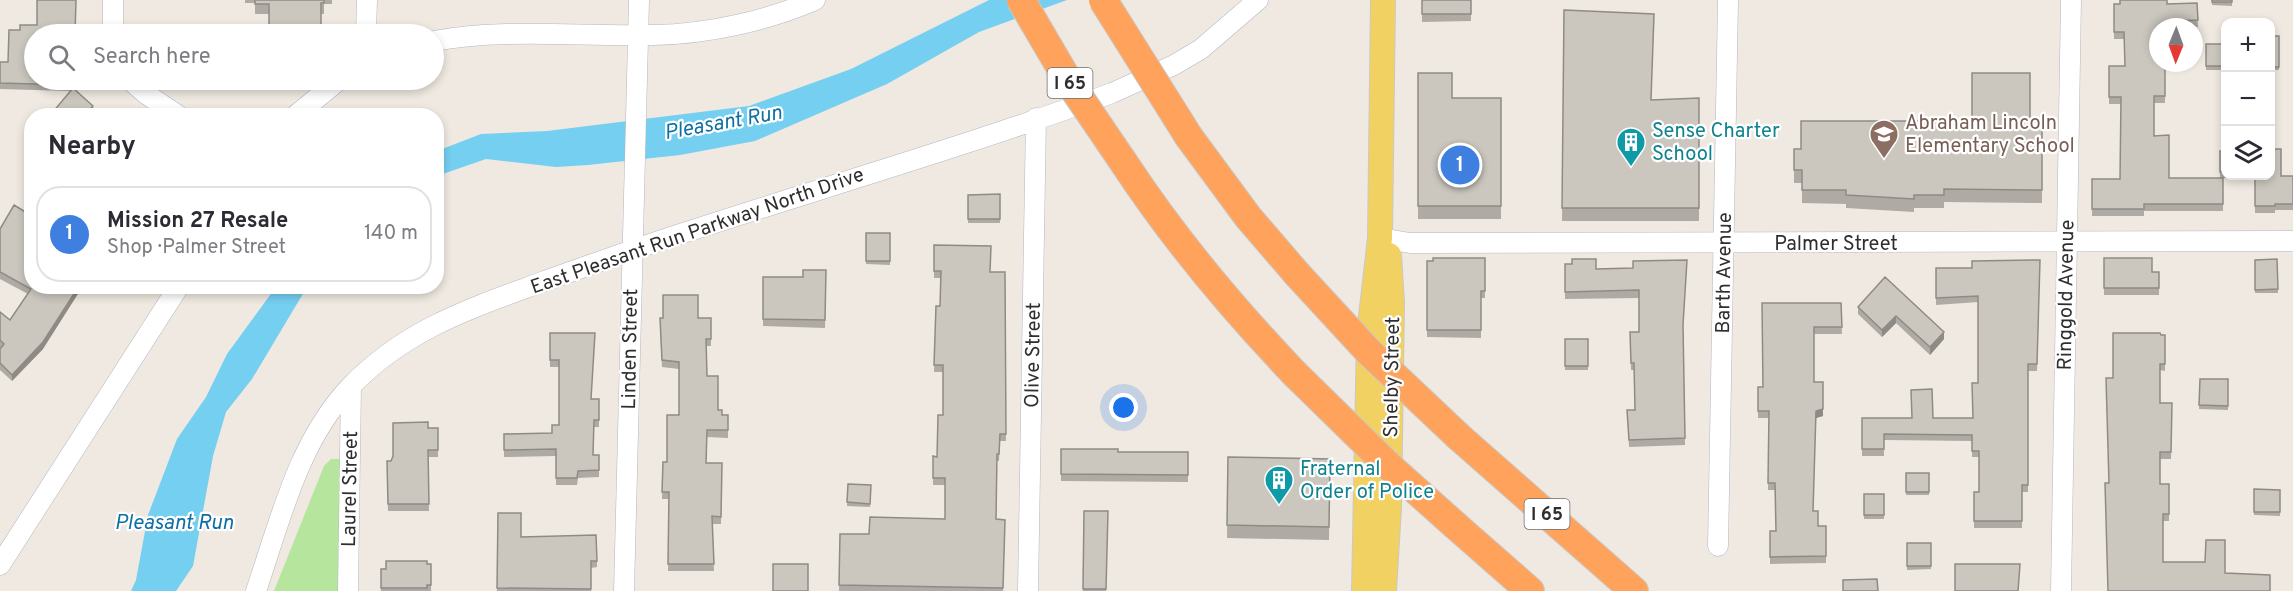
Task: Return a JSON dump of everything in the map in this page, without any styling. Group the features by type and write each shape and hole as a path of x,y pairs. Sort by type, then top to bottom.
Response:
{"highway":[{"name":"I 65","path":"1021,0 1069,82 1177,239 1260,337 1370,449 1530,591"},
{"name":"I 65","path":"1103,0 1189,136 1226,188 1297,274 1369,352 1634,591"}],"main road":[{"name":"Shelby Street","path":"1364,591 1369,334 1380,238 1383,0"},
{"name":"Shelby Street","path":"1380,238 1390,257 1392,302 1389,508 1384,591"}],"street":[{"path":"113,0 113,24"},
{"path":"366,24 367,0"},
{"name":"Linden Street","path":"624,591 639,0"},
{"path":"444,40 478,35 638,35 708,30 757,19 815,0"},
{"name":"East Pleasant Run Parkway North Drive","path":"256,591 300,465 327,416 351,386 400,344 449,316 632,250 1112,93 1183,60 1214,40 1258,0"},
{"name":"Barth Avenue","path":"1718,546 1728,0"},
{"name":"Ringgold Avenue","path":"2061,591 2071,0"},
{"path":"141,90 167,108"},
{"path":"305,108 327,90"},
{"name":"Olive Street","path":"1028,591 1036,118"},
{"name":"Palmer Street","path":"1380,238 1410,243 2293,241"},
{"path":"0,565 174,294"},
{"name":"Laurel Street","path":"348,591 351,386"}],"green space":[{"path":"331,459 339,459 343,463 339,591 274,591 324,466"}],"water":[{"name":"Pleasant Run","path":"989,0 1067,0 979,32 887,84 755,141 680,155 588,165 556,167 486,159 444,174 444,148 481,134 547,131 749,106 851,69"},
{"name":"Pleasant Run","path":"271,294 303,294 252,379 226,412 213,456 193,566 176,591 131,591 136,580 148,515 177,439 206,397 227,354"}],"building":[{"path":"37,0 76,0 75,24 37,24"},
{"path":"255,0 324,0 324,3 321,3 321,24 269,24 269,4 255,4"},
{"path":"1422,0 1471,0 1471,14 1422,14"},
{"path":"2120,0 2167,0 2167,4 2197,3 2198,18 2149,18 2149,72 2165,72 2165,96 2154,96 2154,136 2169,135 2169,178 2221,178 2223,180 2223,204 2144,204 2144,209 2092,209 2092,179 2120,179 2121,97 2109,97 2109,66 2125,66 2124,32 2114,32 2114,4 2120,4"},
{"path":"2212,0 2232,0 2232,2 2212,2"},
{"name":"Sense Charter School","path":"1564,10 1654,14 1651,100 1699,98 1699,208 1562,208"},
{"path":"20,25 24,25 24,84 0,83 0,62 8,62 9,30 20,30"},
{"path":"2275,36 2279,36 2279,67 2275,67"},
{"path":"2206,44 2221,44 2221,66 2206,66"},
{"path":"1418,73 1452,73 1452,98 1501,98 1501,206 1418,206"},
{"path":"1972,73 2030,73 2030,127 2042,127 2042,190 1944,189 1944,195 1914,195 1914,199 1846,195 1846,190 1802,190 1802,170 1794,170 1794,149 1801,149 1801,121 1972,121"},
{"path":"71,90 75,90 93,106 91,108 56,108"},
{"path":"2275,149 2281,149 2281,176 2293,176 2293,204 2255,206 2255,180 2275,180"},
{"path":"1000,194 1000,219 968,219 968,195"},
{"path":"14,205 24,211 24,285 0,272 0,229"},
{"path":"866,233 890,233 890,261 866,261"},
{"path":"934,245 991,246 990,272 1005,272 1006,434 1000,434 999,454 997,454 996,519 1005,520 1003,588 839,585 840,534 869,534 870,517 945,519 945,478 933,478 933,456 937,457 938,415 943,415 943,365 934,365 936,306 940,306 941,271 934,271"},
{"path":"1433,258 1485,258 1485,291 1481,291 1481,330 1427,330 1427,261 1433,261"},
{"path":"2104,258 2152,258 2152,272 2159,272 2159,288 2104,288"},
{"path":"1572,259 1596,259 1596,269 1633,268 1633,261 1687,260 1683,325 1685,438 1629,440 1627,410 1635,410 1634,363 1631,363 1630,332 1639,332 1639,290 1565,292 1565,264 1572,264"},
{"path":"2277,259 2278,289 2255,290 2255,260"},
{"path":"2040,260 2037,364 2028,364 2028,485 2022,485 2022,521 1974,521 1974,492 1979,492 1979,451 1972,451 1972,435 1884,434 1884,449 1862,449 1862,418 1912,418 1911,390 1932,389 1933,418 1973,418 1972,383 1978,383 1978,296 1936,298 1936,268 1972,268 1972,261"},
{"path":"803,270 826,270 825,320 763,319 763,277 803,277"},
{"path":"1885,277 1944,332 1930,347 1896,316 1882,330 1858,307"},
{"path":"28,294 74,294 43,342 12,375 0,363 0,349 4,344 0,340 0,312 10,320"},
{"path":"663,295 698,295 698,318 711,318 711,339 706,339 707,376 718,376 718,410 722,410 722,415 728,415 728,430 707,430 706,463 722,463 721,517 712,516 714,564 668,564 669,492 662,492 663,462 667,462 667,415 679,415 679,362 662,360 660,318 663,318"},
{"path":"1762,303 1841,303 1842,327 1814,327 1814,382 1823,382 1823,409 1816,411 1813,511 1818,511 1818,526 1826,526 1826,556 1770,557 1770,531 1776,531 1775,483 1768,483 1769,411 1758,411 1758,387 1763,387"},
{"path":"550,333 595,333 591,399 599,399 599,420 594,420 593,455 599,455 599,470 578,471 577,478 556,478 556,449 504,450 504,434 552,433 552,425 559,425 559,360 550,360"},
{"path":"2113,333 2160,333 2165,335 2165,364 2160,364 2160,403 2172,403 2171,452 2160,452 2160,484 2169,484 2169,514 2163,514 2163,562 2205,562 2206,540 2225,540 2225,573 2270,575 2270,591 2108,591 2105,483 2109,483 2106,378 2113,378"},
{"path":"1565,339 1588,339 1588,366 1565,366"},
{"path":"2200,379 2228,379 2228,406 2199,405"},
{"path":"428,422 428,428 438,428 438,450 428,450 429,504 388,504 387,461 391,461 393,456 393,423"},
{"path":"1061,449 1188,452 1188,475 1061,474"},
{"name":"Fraternal Order of Police","path":"1228,457 1330,459 1329,527 1227,525"},
{"path":"1906,473 1929,473 1929,492 1906,492"},
{"path":"848,484 871,485 870,504 847,502"},
{"path":"2254,489 2280,490 2280,512 2254,512"},
{"path":"1864,494 1884,494 1884,515 1864,515"},
{"path":"1084,511 1108,511 1106,589 1083,589"},
{"path":"498,513 521,513 521,537 596,535 597,561 591,561 591,589 497,588"},
{"path":"1907,543 1931,543 1931,566 1907,566"},
{"path":"386,561 427,561 427,564 431,564 431,585 427,585 427,588 381,588 381,569 386,569"},
{"path":"773,564 808,564 808,591 773,591"},
{"path":"1955,564 2020,564 2018,591 1955,591"},
{"path":"1877,579 1878,591 1843,591 1843,580"}],"place":[{"name":"Abraham Lincoln Elementary School","path":"1884,160"},
{"name":"Mission 27 Resale","path":"1460,165"},
{"name":"Sense Charter School","path":"1631,168"},
{"name":"Fraternal Order of Police","path":"1279,506"}]}
